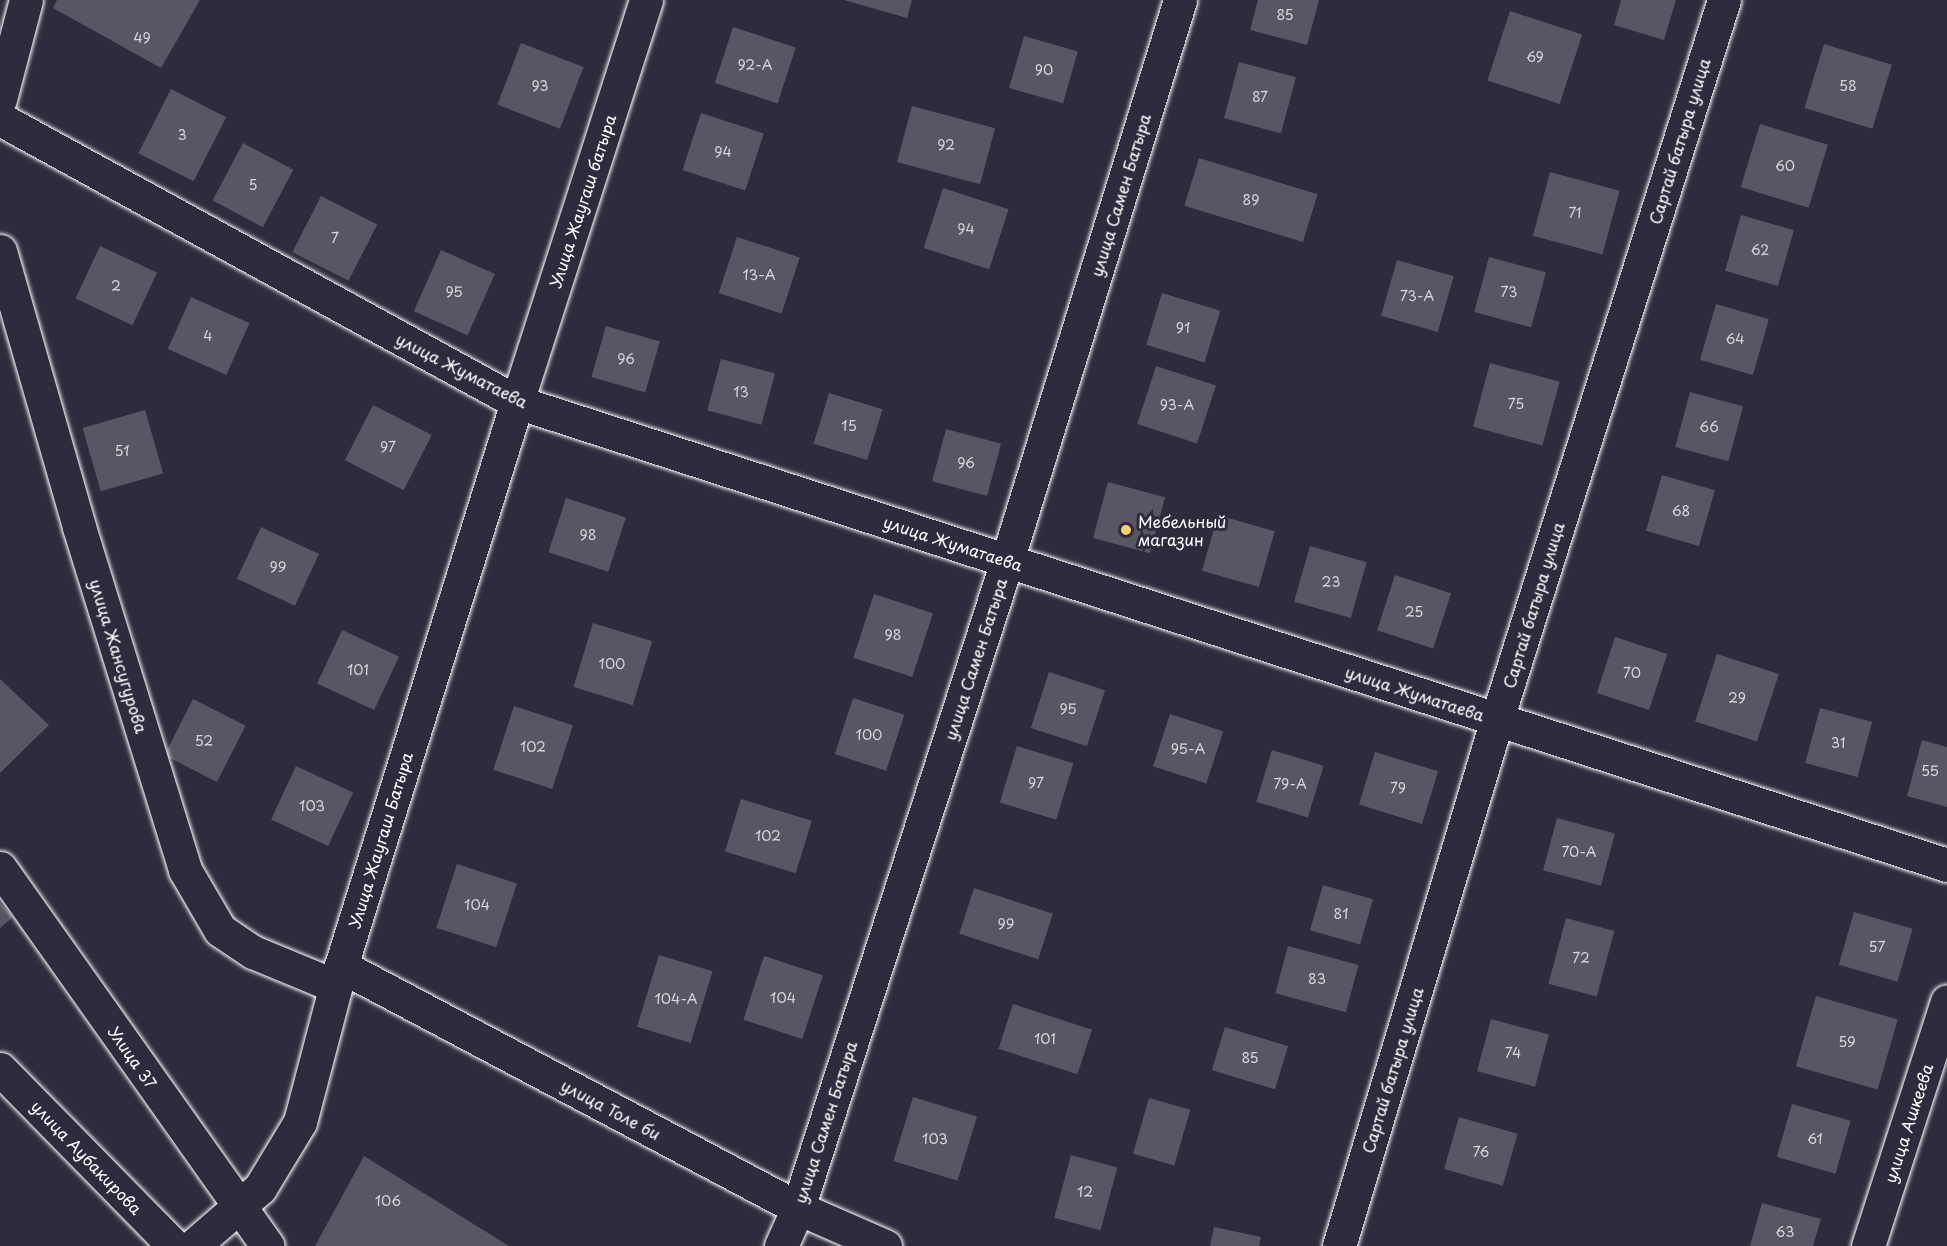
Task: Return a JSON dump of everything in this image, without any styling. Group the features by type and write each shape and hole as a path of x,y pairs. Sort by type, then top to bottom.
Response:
{"street":[{"path":"0,117 26,0"},
{"path":"0,63 32,0"},
{"name":"Улица Жаугаш батыра","path":"517,402 646,0"},
{"name":"улица Самен Батыра","path":"781,1246 798,1208 1007,561 1180,0"},
{"name":"Сартай батыра улица","path":"1339,1246 1497,719 1724,0"},
{"name":"улица Жуматаева","path":"0,117 517,402 1947,864"},
{"name":"улица Жансугурова","path":"0,251 76,516 185,870 220,930 254,952 338,976"},
{"name":"Улица Жаугаш Батыра","path":"193,1246 260,1188 300,1122 338,976 517,402"},
{"name":"Улица 37","path":"0,868 268,1246"},
{"name":"улица Толе би","path":"338,976 798,1208 885,1246"},
{"name":"улица Ашкеева","path":"1869,1246 1947,1001"},
{"name":"улица Аубакирова","path":"0,1069 174,1246"}],"building":[{"path":"57,0 200,0 161,68 53,8"},
{"path":"844,0 912,0 907,18"},
{"path":"1258,0 1319,0 1307,45 1250,30"},
{"path":"1621,0 1676,0 1664,40 1614,25"},
{"path":"1510,11 1582,34 1560,104 1487,80"},
{"path":"733,27 796,47 778,104 715,83"},
{"path":"1024,36 1078,51 1063,103 1009,88"},
{"path":"521,43 584,67 560,129 497,105"},
{"path":"1824,44 1892,65 1872,129 1804,108"},
{"path":"1239,62 1296,77 1281,133 1224,118"},
{"path":"171,89 226,117 194,181 138,153"},
{"path":"912,106 995,128 980,184 897,162"},
{"path":"701,113 764,133 745,190 682,170"},
{"path":"1760,124 1828,145 1809,208 1741,187"},
{"path":"243,143 293,170 263,227 212,200"},
{"path":"1199,158 1318,194 1303,242 1184,206"},
{"path":"1550,172 1620,191 1602,254 1533,236"},
{"path":"943,188 1009,209 989,269 924,248"},
{"path":"321,196 377,225 349,281 292,252"},
{"path":"1741,215 1794,230 1778,286 1725,271"},
{"path":"737,237 800,257 782,314 719,293"},
{"path":"100,246 157,273 133,325 75,299"},
{"path":"441,250 495,274 468,335 414,311"},
{"path":"1489,257 1546,272 1531,327 1474,312"},
{"path":"1397,260 1454,276 1438,332 1381,316"},
{"path":"1162,293 1220,311 1205,362 1146,345"},
{"path":"191,297 249,323 226,375 168,349"},
{"path":"1716,304 1769,319 1753,375 1700,360"},
{"path":"606,326 660,341 645,392 591,377"},
{"path":"721,359 775,373 761,425 707,410"},
{"path":"1490,363 1560,382 1542,445 1473,427"},
{"path":"1156,366 1216,385 1197,443 1137,424"},
{"path":"1690,392 1743,406 1728,461 1675,447"},
{"path":"829,393 883,409 867,460 814,444"},
{"path":"373,405 432,435 404,490 345,460"},
{"path":"145,410 163,473 101,491 83,428"},
{"path":"946,429 1001,444 987,496 932,481"},
{"path":"1662,475 1715,490 1699,546 1646,531"},
{"path":"1108,482 1165,497 1150,553 1093,538"},
{"path":"566,498 626,517 608,572 548,552"},
{"path":"1218,515 1275,531 1259,587 1202,571"},
{"path":"261,527 319,554 295,606 237,579"},
{"path":"1310,546 1367,562 1351,618 1294,602"},
{"path":"1395,575 1451,593 1433,648 1377,630"},
{"path":"874,594 933,613 912,677 853,658"},
{"path":"593,623 652,641 633,705 573,687"},
{"path":"342,630 399,657 374,710 317,683"},
{"path":"1615,637 1667,654 1649,710 1597,693"},
{"path":"1717,654 1779,674 1757,742 1695,722"},
{"path":"1049,672 1105,690 1087,746 1031,728"},
{"path":"0,679 49,725 0,773"},
{"path":"853,698 904,715 886,771 835,754"},
{"path":"193,699 246,726 217,782 164,755"},
{"path":"514,706 573,725 552,789 493,770"},
{"path":"1820,708 1872,722 1857,777 1805,763"},
{"path":"1170,714 1223,731 1206,784 1153,766"},
{"path":"1922,740 1947,747 1947,807 1907,796"},
{"path":"1017,746 1073,763 1056,820 1000,802"},
{"path":"1272,750 1324,766 1308,817 1256,802"},
{"path":"1375,752 1438,771 1422,824 1359,805"},
{"path":"296,766 353,793 328,846 271,819"},
{"path":"741,799 812,821 796,873 725,852"},
{"path":"1557,818 1615,834 1601,886 1543,870"},
{"path":"457,864 517,883 496,947 436,928"},
{"path":"1323,885 1373,899 1360,945 1310,930"},
{"path":"974,888 1053,914 1038,959 959,934"},
{"path":"0,903 13,917 0,928"},
{"path":"1854,912 1913,929 1897,982 1839,965"},
{"path":"1566,918 1614,931 1597,997 1548,984"},
{"path":"1288,946 1359,965 1346,1012 1275,993"},
{"path":"659,955 713,971 691,1043 637,1027"},
{"path":"764,956 823,975 802,1039 743,1020"},
{"path":"1816,996 1898,1019 1878,1090 1796,1066"},
{"path":"1013,1004 1092,1030 1077,1074 998,1049"},
{"path":"1491,1019 1549,1035 1535,1087 1477,1071"},
{"path":"1225,1027 1288,1046 1275,1089 1212,1070"},
{"path":"913,1097 977,1117 957,1181 893,1161"},
{"path":"1149,1098 1190,1110 1174,1166 1133,1154"},
{"path":"1792,1104 1851,1121 1835,1174 1777,1157"},
{"path":"1459,1117 1518,1134 1503,1186 1444,1169"},
{"path":"1071,1155 1117,1167 1101,1230 1054,1218"},
{"path":"364,1156 509,1246 315,1246"},
{"path":"1762,1203 1821,1219 1813,1246 1750,1246"},
{"path":"1214,1227 1261,1237 1259,1246 1210,1246"}],"place":[{"name":"Мебельный магазин","path":"1126,530"}]}
